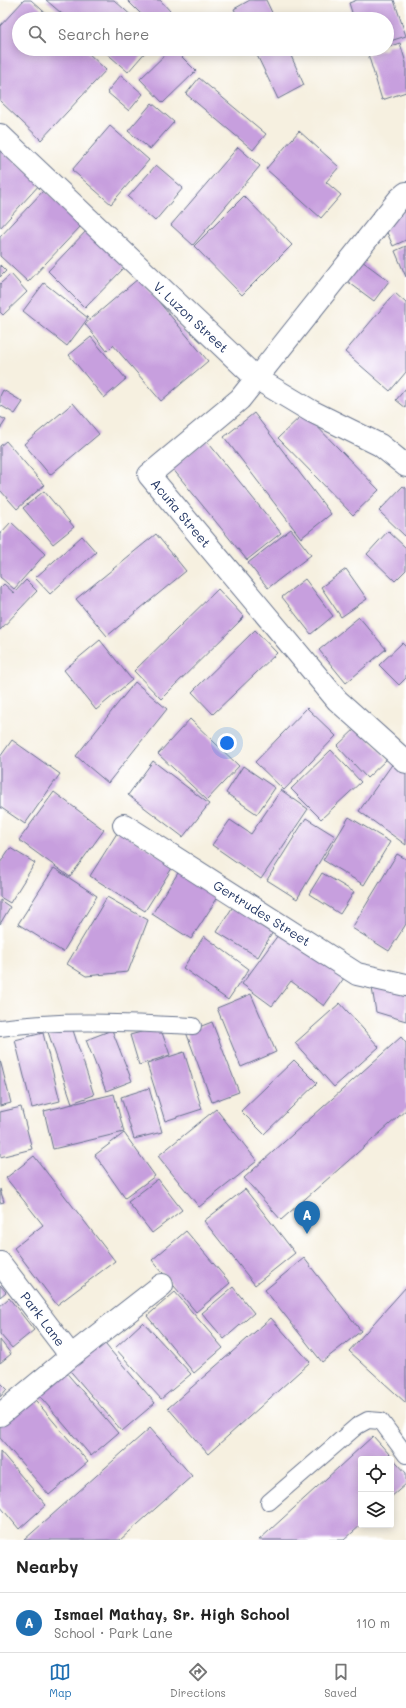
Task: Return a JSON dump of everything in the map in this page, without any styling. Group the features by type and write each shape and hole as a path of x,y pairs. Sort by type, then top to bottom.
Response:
{"street":[{"name":"V. Luzon Street","path":"0,135 256,378 311,411 380,445 406,466"},
{"name":"Acuña Street","path":"406,193 399,199 240,399 149,475 337,700 406,762"},
{"name":"Gertrudes Street","path":"124,825 357,974 406,985"},
{"name":"Park Lane","path":"0,1263 71,1356"},
{"name":"Park Lane","path":"0,1415 71,1356 162,1285"}],"lane":[{"path":"0,1028 80,1022 193,1026"},
{"path":"269,1502 357,1426 368,1420 381,1421 406,1454"}],"building":[{"path":"24,0 31,0 44,12 13,12"},
{"path":"46,0 114,0 127,12 60,12"},
{"path":"127,0 160,0 171,12 139,12"},
{"path":"250,0 266,0 272,12 236,12 234,9"},
{"path":"357,0 394,0 406,36 394,40 394,12 352,12 349,3"},
{"path":"12,13 12,56 91,56 106,70 41,140 0,101 0,26"},
{"path":"400,43 406,63 406,92 382,100 369,56 394,56 394,45"},
{"path":"110,56 142,56 128,72"},
{"path":"164,56 181,56 196,71 163,103 140,79"},
{"path":"257,56 291,56 304,85 278,99"},
{"path":"121,75 143,94 129,111 107,92"},
{"path":"199,78 266,134 253,150 186,94"},
{"path":"152,103 174,122 150,149 128,131"},
{"path":"110,126 149,160 111,204 72,170"},
{"path":"299,131 339,167 326,182 341,195 321,218 266,169"},
{"path":"238,147 260,166 193,245 171,225"},
{"path":"0,148 41,183 0,228"},
{"path":"156,165 183,188 155,221 128,197"},
{"path":"44,190 81,226 28,282 0,256 0,237"},
{"path":"244,196 292,245 242,295 194,246"},
{"path":"406,210 406,240 393,246 382,221"},
{"path":"88,229 125,267 85,308 48,271"},
{"path":"406,246 406,277 395,251"},
{"path":"362,261 389,281 374,301 347,281"},
{"path":"0,265 6,271 0,277"},
{"path":"11,274 27,292 3,315 0,312 0,284"},
{"path":"139,278 208,361 161,401 113,345 107,351 85,324"},
{"path":"44,283 88,318 67,346 23,311"},
{"path":"395,293 406,303 406,372 390,391 345,352"},
{"path":"91,337 126,379 104,398 69,355"},
{"path":"406,388 406,408 396,400"},
{"path":"3,390 23,402 15,414 0,405 0,396"},
{"path":"73,403 99,434 50,475 24,444"},
{"path":"254,413 331,514 301,538 224,437"},
{"path":"304,413 379,490 353,515 278,438"},
{"path":"0,417 6,420 0,429"},
{"path":"206,440 281,533 247,560 172,468"},
{"path":"6,441 44,485 17,509 0,490 0,446"},
{"path":"403,486 406,488 406,537 379,511"},
{"path":"44,491 74,527 53,544 23,508"},
{"path":"11,522 45,554 14,589 0,577 0,534"},
{"path":"291,529 311,555 268,588 248,563"},
{"path":"388,531 406,548 406,570 395,581 367,554"},
{"path":"156,534 186,571 107,636 76,599"},
{"path":"82,536 96,552 50,594 35,578"},
{"path":"346,569 367,599 341,617 321,587"},
{"path":"305,579 333,616 311,634 282,597"},
{"path":"26,580 37,591 0,630 0,588 4,584 14,593"},
{"path":"218,589 244,617 161,699 134,671"},
{"path":"359,617 386,649 346,683 319,650"},
{"path":"255,630 277,653 213,714 192,692"},
{"path":"100,640 132,680 96,710 64,670"},
{"path":"402,643 406,647 406,678 399,685 379,665"},
{"path":"135,682 167,709 108,783 76,756"},
{"path":"307,708 336,736 284,790 255,762"},
{"path":"190,719 239,766 207,800 158,754"},
{"path":"357,727 387,759 367,778 337,746"},
{"path":"12,740 60,774 25,824 0,807 0,757"},
{"path":"331,750 361,782 321,819 291,789"},
{"path":"396,759 406,766 406,845 359,811"},
{"path":"153,761 209,804 183,837 128,795"},
{"path":"243,766 275,788 257,814 226,793"},
{"path":"281,790 308,809 261,879 212,845 230,820 251,834"},
{"path":"54,792 104,830 70,877 19,840"},
{"path":"349,817 390,842 364,885 323,860"},
{"path":"306,818 335,836 297,899 267,880"},
{"path":"119,830 174,865 145,911 90,876"},
{"path":"10,848 35,863 10,903 0,897 0,863"},
{"path":"397,854 406,859 406,924 389,951 352,928"},
{"path":"183,865 222,891 191,939 152,914"},
{"path":"54,868 97,896 63,952 18,924"},
{"path":"322,873 354,892 340,914 309,894"},
{"path":"107,897 148,920 128,972 86,976 67,964"},
{"path":"0,900 10,907 0,924"},
{"path":"237,900 277,925 258,957 217,932"},
{"path":"281,931 344,978 324,1006 291,981 272,1006 242,984"},
{"path":"204,936 249,969 228,1000 183,968"},
{"path":"371,982 406,991 406,1021 376,1012"},
{"path":"251,994 276,1052 241,1067 217,1008"},
{"path":"340,1003 379,1047 334,1087 295,1043"},
{"path":"212,1022 239,1092 212,1102 186,1032"},
{"path":"71,1024 94,1095 72,1103 48,1032"},
{"path":"160,1027 170,1055 139,1065 130,1035"},
{"path":"112,1030 132,1081 106,1091 86,1040"},
{"path":"43,1033 60,1101 32,1108 15,1040"},
{"path":"401,1037 406,1043 406,1110 281,1220 244,1178"},
{"path":"184,1052 202,1109 165,1121 147,1064"},
{"path":"0,1060 11,1103 0,1106"},
{"path":"294,1060 317,1083 264,1134 241,1111"},
{"path":"149,1088 162,1132 134,1139 121,1097"},
{"path":"114,1094 124,1132 53,1149 44,1111"},
{"path":"21,1107 32,1149 0,1157 0,1112"},
{"path":"216,1109 257,1161 199,1207 158,1156"},
{"path":"124,1133 155,1176 125,1198 95,1155"},
{"path":"34,1156 115,1261 57,1305 14,1248 43,1225 6,1178"},
{"path":"158,1179 182,1210 152,1233 128,1202"},
{"path":"0,1189 4,1202 0,1203"},
{"path":"245,1189 295,1253 255,1285 204,1221"},
{"path":"186,1231 230,1283 196,1312 152,1260"},
{"path":"304,1258 361,1331 322,1362 265,1290"},
{"path":"0,1285 6,1292 0,1297"},
{"path":"233,1287 254,1313 224,1339 202,1313"},
{"path":"406,1287 406,1403 349,1351"},
{"path":"175,1292 223,1348 194,1373 147,1316"},
{"path":"9,1298 34,1330 12,1348 0,1334 0,1306"},
{"path":"271,1318 310,1362 208,1454 168,1408"},
{"path":"143,1322 191,1374 161,1399 115,1348"},
{"path":"100,1338 155,1403 122,1431 66,1366"},
{"path":"0,1340 11,1354 0,1363"},
{"path":"64,1370 118,1433 91,1456 37,1393"},
{"path":"0,1382 7,1389 0,1397"},
{"path":"31,1395 88,1462 49,1495 0,1438 0,1422"},
{"path":"150,1428 192,1476 120,1540 24,1540"},
{"path":"373,1436 391,1456 358,1456 358,1528 344,1540 259,1540"},
{"path":"0,1451 46,1505 19,1529 0,1506"},
{"path":"394,1460 406,1473 406,1484 394,1494"}],"place":[{"name":"Ismael Mathay, Sr. High School","path":"307,1234"}]}
